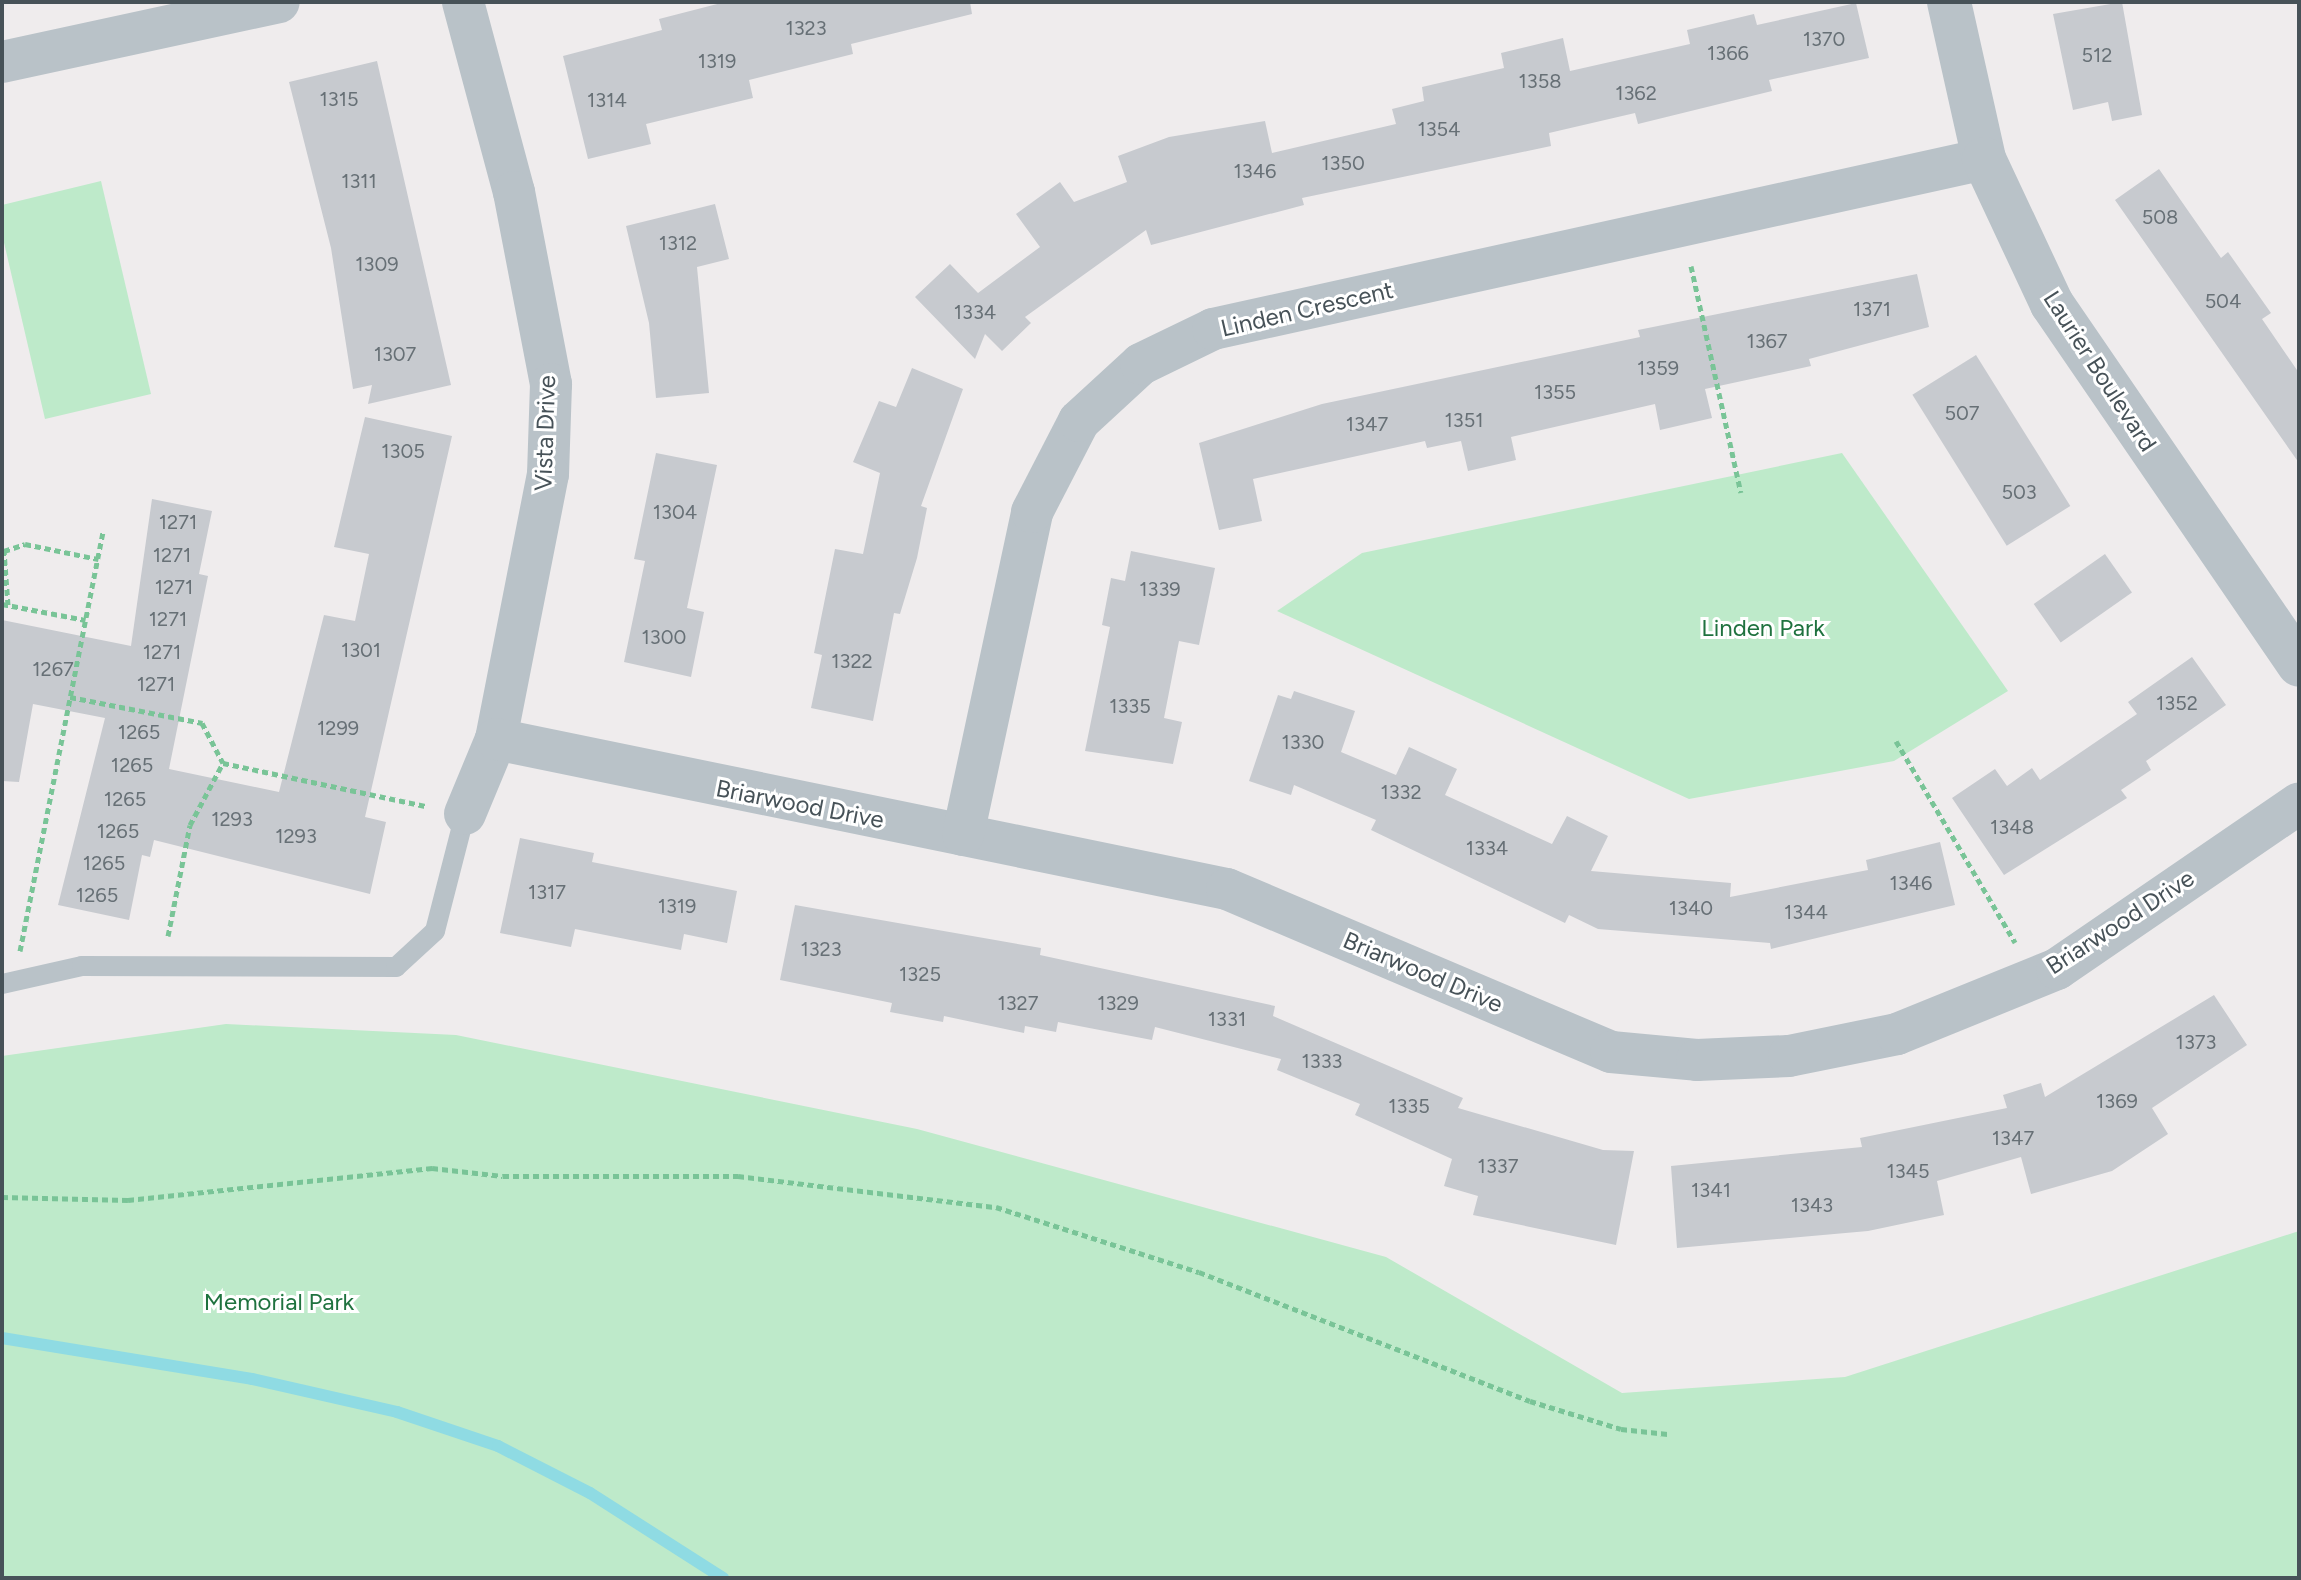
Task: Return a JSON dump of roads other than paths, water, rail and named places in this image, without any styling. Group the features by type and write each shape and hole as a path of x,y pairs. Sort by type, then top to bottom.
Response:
{"street":[{"path":"2,62 279,2"},
{"name":"Vista Drive","path":"463,2 514,192 551,384 548,474 496,739 465,814"},
{"name":"Laurier Boulevard","path":"1949,2 1984,159 2052,304 2299,665"},
{"name":"Linden Crescent","path":"963,835 1032,512 1079,421 1141,364 1213,329 1984,159"},
{"name":"Briarwood Drive","path":"496,739 1227,889 1611,1052 1697,1060 1789,1056 1897,1034 2036,977 2299,803"}],"lane":[{"path":"8,982 82,966 396,967 435,931 465,814"}],"waterway":[{"path":"2,1338 252,1379 397,1412 498,1446 590,1493 723,1578"}],"park label":[{"name":"Linden Park","path":"1763,628"},
{"name":"Memorial Park","path":"279,1302"}]}
